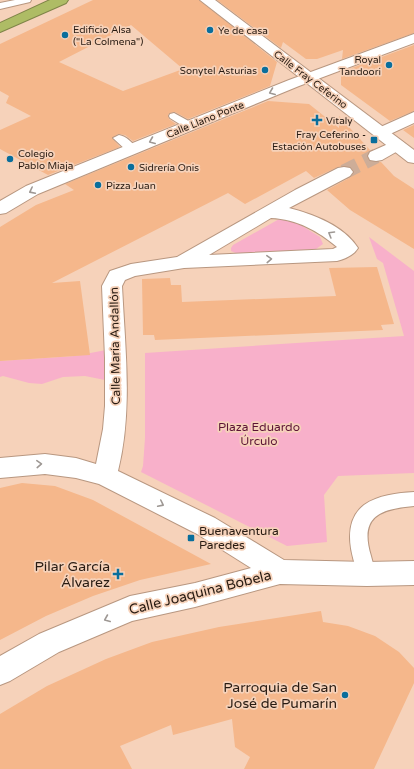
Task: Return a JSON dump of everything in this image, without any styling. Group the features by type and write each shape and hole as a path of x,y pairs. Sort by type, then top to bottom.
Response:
{"highway":[{"path":"0,28 61,0"}],"street":[{"name":"Calle Fray Ceferino","path":"207,0 308,78 382,132 414,158"},
{"name":"Calle Llano Ponte","path":"0,209 32,190 131,149 308,78 414,38"},
{"path":"382,132 414,117"},
{"path":"376,156 397,145"},
{"name":"Calle María Andallón","path":"105,476 111,458 116,407 112,286 117,276 131,270 182,262 231,236 301,194 344,172"},
{"path":"301,194 300,206 303,214 312,223"},
{"path":"182,262 337,255 349,248 334,236 312,223 290,214 270,212"},
{"path":"230,261 225,250 231,236"},
{"path":"0,468 45,464 76,468 105,476 206,526 280,572"},
{"name":"Calle Joaquina Bobela","path":"0,670 49,643 130,609 195,595 280,572 367,574 414,573"}],"lane":[{"path":"0,6 26,0"},
{"path":"174,116 190,126"},
{"path":"118,138 131,149"},
{"path":"367,574 358,539 360,523 369,511 380,504 392,500 414,499"}],"green space":[{"path":"281,218 291,219 320,237 323,244 316,249 238,254 231,251 233,245"},
{"name":"Plaza Eduardo Úrculo","path":"369,237 414,271 414,473 338,476 324,495 327,542 287,546 141,472 143,466 145,438 145,353 404,336 383,263 377,259"},
{"path":"106,350 105,380 85,376 63,377 42,384 29,383 3,376 0,377 0,361 75,356"}],"building":[{"path":"93,0 199,0 277,62 270,86 188,119 175,112 170,113 168,115 169,119 176,124 133,141 125,135 118,134 112,138 120,147 48,175 0,149 0,130 31,116 6,103 9,96 0,91 0,44","holes":["131,25 183,69 123,91 59,62"]},
{"path":"217,0 414,0 414,33 342,59 343,50 317,59 306,59 283,42 281,48"},
{"path":"414,45 414,111 390,121 341,85 341,72"},
{"path":"268,101 309,104 339,128 339,116 370,150 367,155 369,161 381,162 394,176 414,189 414,249 350,210 327,190 351,177 354,172 351,167 338,167 314,178 306,171 245,204 228,193 52,283 80,281 90,355 0,361 0,227 36,205 74,190 65,184"},
{"path":"414,125 414,138 403,130"},
{"path":"377,267 394,324 381,325 383,330 155,340 154,335 143,335 142,279 170,278 171,285 181,285 182,302 336,296 329,268"},
{"path":"22,483 55,486 93,500 211,564 140,580 93,596 46,616 0,640 0,488"},
{"path":"321,611 323,622 348,626 375,636 399,652 414,668 414,683 374,769 244,769 250,757 235,747 232,719 173,735 171,725 120,746 132,769 0,769 0,714 47,686 106,659 152,642 219,627"}],"tunnel":[{"path":"344,172 376,156"}],"place":[{"name":"Ye de casa","path":"210,30"},
{"name":"Edificio Alsa (\"La Colmena\")","path":"65,35"},
{"name":"Royal Tandoori","path":"389,65"},
{"name":"Sonytel Asturias","path":"265,70"},
{"name":"Vitaly","path":"317,120"},
{"name":"Fray Ceferino - Estación Autobuses","path":"374,140"},
{"name":"Colegio Pablo Miaja","path":"10,159"},
{"name":"Sidrería Onis","path":"131,167"},
{"name":"Pizza Juan","path":"98,185"},
{"name":"Buenaventura Paredes","path":"191,538"},
{"name":"Pilar García Álvarez","path":"118,574"},
{"name":"Parroquia de San José de Pumarín","path":"345,695"}]}
